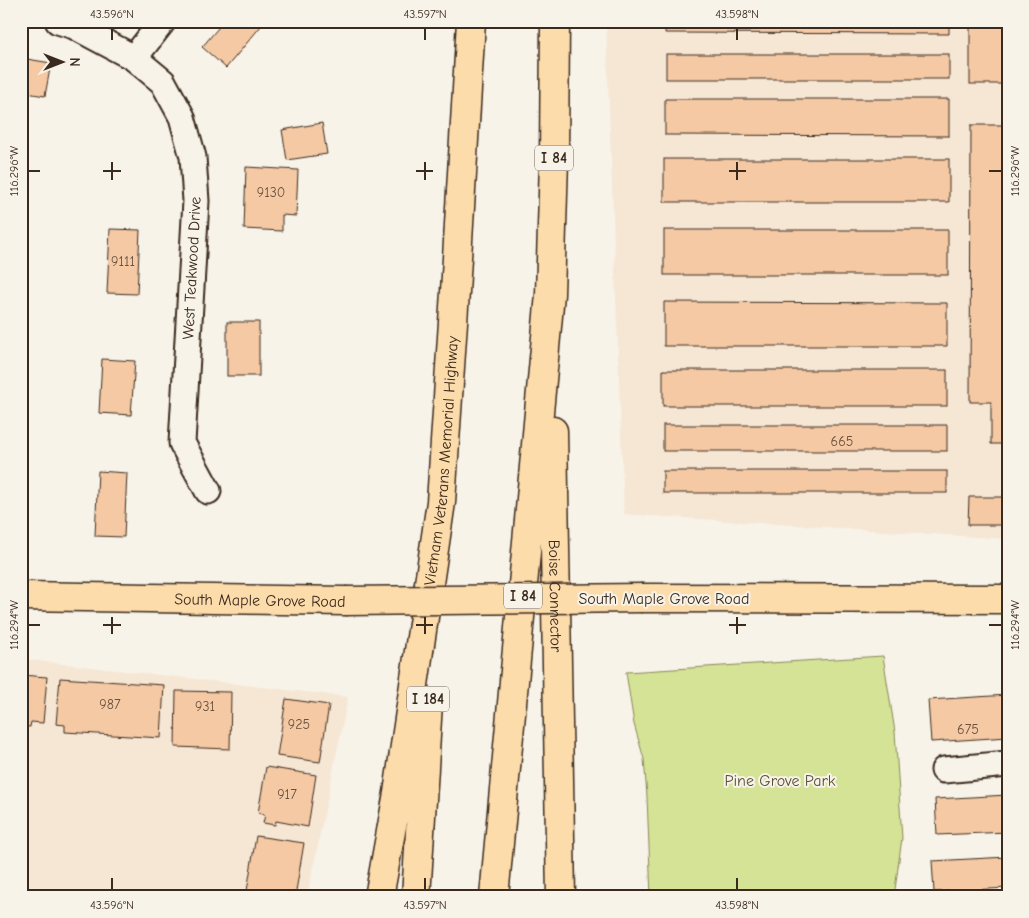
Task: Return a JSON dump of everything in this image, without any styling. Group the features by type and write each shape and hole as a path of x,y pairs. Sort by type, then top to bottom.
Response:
{"main road":[{"name":"Vietnam Veterans Memorial Highway","path":"378,897 398,793 441,502 470,21"},
{"name":"I 84","path":"494,897 550,294 554,160 555,21"},
{"name":"Boise Connector","path":"550,294 561,897"},
{"name":"I 184","path":"416,897 441,502"},
{"name":"South Maple Grove Road","path":"21,596 345,601 643,598 1008,598"},
{"path":"560,787 576,897"}],"street":[{"name":"West Teakwood Drive","path":"58,21 74,26 134,58 163,82 182,117 193,157 196,201 182,443 208,490"},
{"path":"134,58 163,21"},
{"path":"944,770 1008,764"}],"shaded area":[{"path":"606,21 1008,21 1008,539 624,514"},
{"path":"21,659 348,697 307,897 21,897"}],"green space":[{"name":"Pine Grove Park","path":"883,656 895,732 902,838 894,897 651,897 644,759 634,724 626,672"}],"building":[{"path":"224,21 255,21 261,26 226,68 202,47"},
{"path":"666,21 949,21 949,34 665,33"},
{"path":"970,21 1008,21 1008,84 970,84"},
{"path":"666,54 949,54 949,79 666,79"},
{"path":"21,58 51,63 45,96 21,92"},
{"path":"665,99 949,99 949,136 665,135"},
{"path":"322,123 327,154 287,160 282,130"},
{"path":"971,125 1008,125 1008,444 991,444 991,402 970,402"},
{"path":"664,159 949,159 949,202 664,202"},
{"path":"246,167 298,170 296,216 282,215 282,231 244,229"},
{"path":"110,229 140,230 137,294 107,293"},
{"path":"664,230 948,230 948,275 664,275"},
{"path":"664,302 947,303 947,346 664,346"},
{"path":"227,322 259,322 259,376 227,376"},
{"path":"102,359 135,361 131,415 99,413"},
{"path":"663,370 947,370 947,406 663,406"},
{"path":"663,425 947,425 947,451 663,451"},
{"path":"98,471 127,473 124,537 95,536"},
{"path":"663,471 947,471 947,493 663,493"},
{"path":"969,497 1008,497 1008,525 968,525"},
{"path":"21,675 47,677 43,723 31,722 30,727 21,726"},
{"path":"60,678 164,685 161,738 65,732 65,725 56,724"},
{"path":"176,691 231,692 230,749 175,747"},
{"path":"1008,695 1008,737 931,742 928,700"},
{"path":"286,699 329,705 320,762 277,756"},
{"path":"266,767 316,775 308,827 276,821 275,825 263,823 265,815 258,813"},
{"path":"1008,795 1008,832 937,835 935,799"},
{"path":"256,836 304,843 295,897 246,897"},
{"path":"1008,857 1008,888 934,892 932,861"}]}
